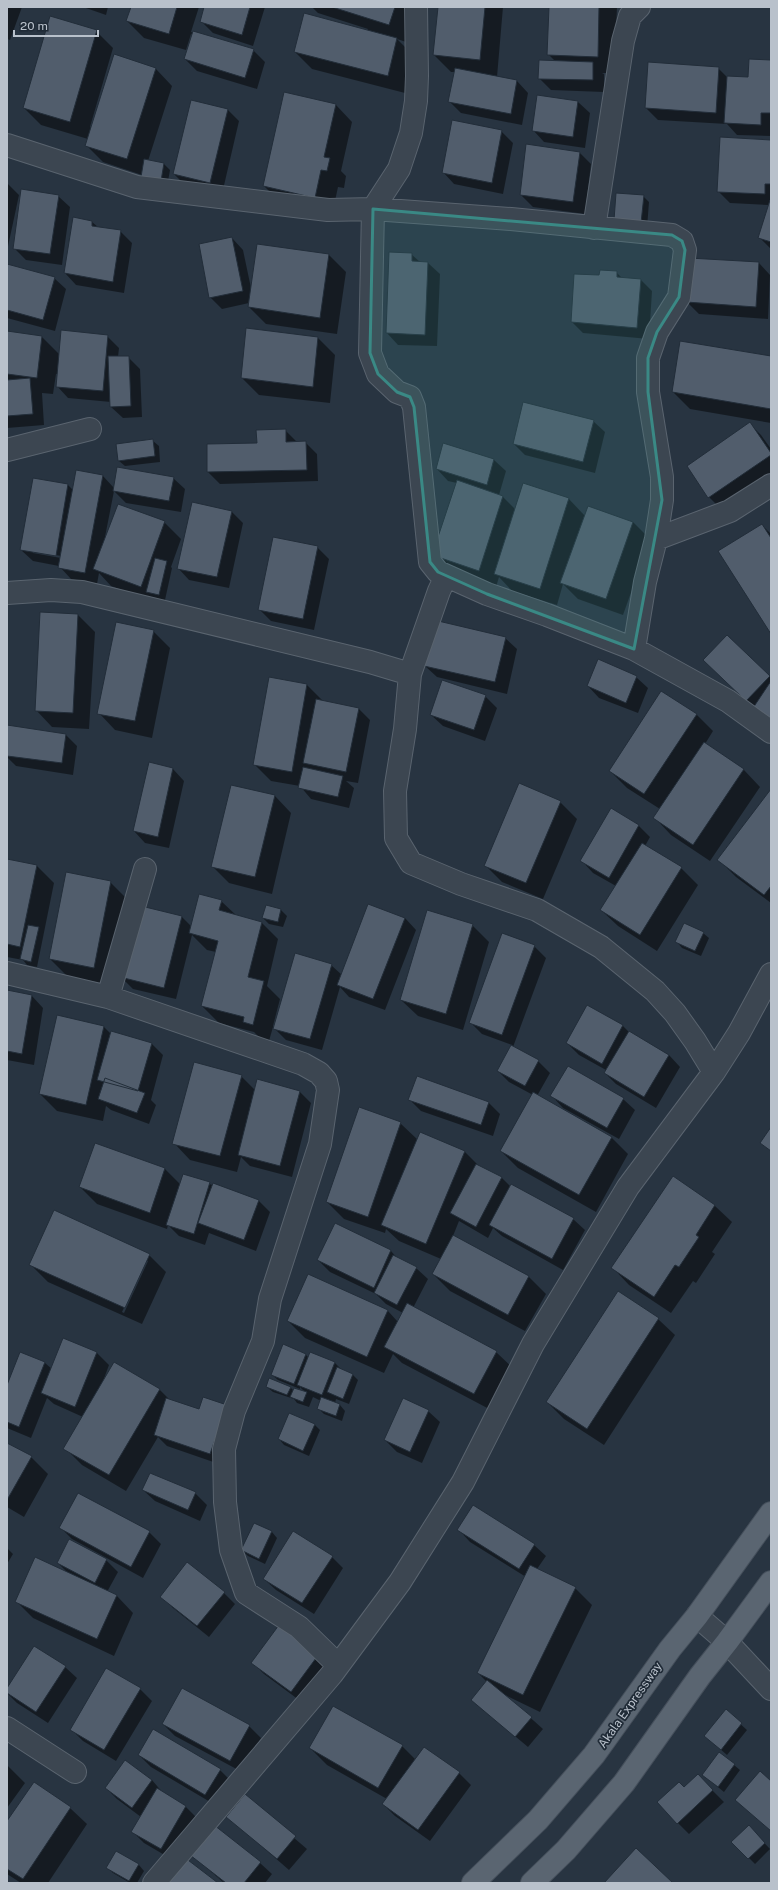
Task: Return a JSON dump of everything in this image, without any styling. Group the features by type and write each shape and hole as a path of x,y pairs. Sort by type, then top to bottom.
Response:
{"main road":[{"name":"Akala Expressway","path":"473,1883 538,1820 594,1755 670,1649 697,1616 771,1513"},
{"path":"532,1883 566,1850 624,1783 700,1676 771,1582"}],"street":[{"path":"416,7 417,82 416,101 411,133 399,169 373,209 370,353 378,374 397,392 410,397 414,407 430,562 438,572 487,594 547,615 634,649 728,701 771,732"},
{"path":"594,228 623,41 630,16 640,7"},
{"path":"7,145 137,187 328,210 373,209 511,219 672,235 682,241 685,250 679,297 657,332 648,358 648,392 662,477 662,500 656,539 645,582 634,649"},
{"path":"7,450 90,429"},
{"path":"656,539 730,511 761,493 771,485"},
{"path":"446,576 439,591 410,674 405,729 395,791 396,838 410,863 461,884 537,910 601,947 655,991 675,1013 695,1041 714,1072"},
{"path":"7,592 51,590 82,592 370,662 410,674"},
{"path":"108,997 145,869"},
{"path":"7,973 108,997 303,1064 319,1073 326,1081 328,1090 320,1144 270,1299 263,1341 234,1411 224,1450 225,1502 231,1550 246,1593 299,1627 338,1665"},
{"path":"154,1883 338,1665 400,1582 464,1482 533,1344 628,1187 714,1072 739,1033 771,974"},
{"path":"697,1616 727,1642 771,1689"},
{"path":"7,1728 75,1772"}],"highlighted area":[{"path":"373,209 672,235 682,241 685,250 679,297 657,332 648,358 648,392 662,500 634,649 487,594 438,572 430,562 414,407 410,397 397,392 378,374 370,353"}],"building":[{"path":"131,7 177,7 169,34 126,21"},
{"path":"204,7 250,7 242,35 200,22"},
{"path":"332,7 395,7 389,25"},
{"path":"438,7 485,7 480,60 433,55"},
{"path":"549,7 599,7 598,57 547,55"},
{"path":"304,13 397,38 388,76 294,52"},
{"path":"50,16 97,30 70,122 23,108"},
{"path":"193,31 254,49 245,78 184,59"},
{"path":"114,54 156,68 127,159 85,146"},
{"path":"749,59 771,60 771,113 761,113 761,125 724,123 727,76 748,77"},
{"path":"539,60 593,62 593,80 538,79"},
{"path":"648,62 719,67 716,113 645,108"},
{"path":"455,68 517,80 511,114 448,102"},
{"path":"284,92 336,104 324,157 330,158 327,171 321,170 315,198 263,186"},
{"path":"537,95 578,101 573,137 532,131"},
{"path":"191,100 228,109 210,183 173,174"},
{"path":"452,120 502,130 492,183 442,173"},
{"path":"720,137 771,140 771,184 765,184 765,194 717,192"},
{"path":"526,144 580,152 573,202 520,195"},
{"path":"144,159 164,163 161,181 141,177"},
{"path":"21,189 59,195 50,254 13,249"},
{"path":"616,193 644,195 641,223 614,220"},
{"path":"771,200 771,242 758,238"},
{"path":"73,217 92,221 92,226 121,230 113,282 64,273"},
{"path":"232,237 243,291 209,298 199,244"},
{"path":"257,244 329,254 320,318 248,307"},
{"path":"389,252 412,253 412,261 428,262 425,335 386,333"},
{"path":"689,258 759,262 756,307 686,302"},
{"path":"7,264 55,277 43,320 7,310"},
{"path":"600,270 617,271 617,277 641,279 637,328 571,322 574,274 599,275"},
{"path":"246,328 318,337 313,387 241,378"},
{"path":"61,330 108,335 103,391 56,387"},
{"path":"7,331 42,336 37,378 7,374"},
{"path":"680,341 771,356 771,409 672,392"},
{"path":"108,356 129,356 131,406 110,407"},
{"path":"30,378 33,414 7,416 7,380"},
{"path":"523,402 594,420 583,462 513,444"},
{"path":"750,422 771,455 708,498 687,466"},
{"path":"286,429 286,442 306,441 307,470 207,472 207,444 257,443 256,430"},
{"path":"153,439 155,456 118,461 116,444"},
{"path":"443,443 494,459 487,485 436,469"},
{"path":"117,467 174,477 169,501 113,491"},
{"path":"76,470 103,475 85,573 58,568"},
{"path":"33,478 68,484 56,556 20,550"},
{"path":"457,480 503,496 479,571 432,555"},
{"path":"523,483 569,498 540,589 494,574"},
{"path":"192,502 232,511 217,577 177,569"},
{"path":"118,504 165,521 141,587 93,569"},
{"path":"588,506 633,522 606,599 560,583"},
{"path":"762,524 771,538 771,634 718,551"},
{"path":"273,537 318,546 303,619 258,610"},
{"path":"155,558 167,561 159,595 146,592"},
{"path":"40,612 78,614 73,713 35,711"},
{"path":"434,620 506,637 495,682 424,666"},
{"path":"116,622 154,630 135,721 97,714"},
{"path":"727,635 770,676 746,701 703,660"},
{"path":"598,659 637,676 626,703 587,686"},
{"path":"269,677 307,684 292,772 253,765"},
{"path":"442,680 486,695 474,730 430,715"},
{"path":"771,681 771,722 753,708"},
{"path":"661,691 697,714 644,794 609,771"},
{"path":"316,699 359,708 346,772 303,763"},
{"path":"7,725 66,734 62,763 7,756"},
{"path":"704,742 744,769 693,845 653,818"},
{"path":"149,762 173,768 158,837 133,831"},
{"path":"303,767 343,776 338,797 298,788"},
{"path":"519,783 561,801 526,883 484,866"},
{"path":"231,785 275,795 255,877 211,867"},
{"path":"771,789 771,886 764,895 717,860"},
{"path":"611,808 639,825 609,878 580,861"},
{"path":"642,843 682,867 640,935 600,910"},
{"path":"7,859 37,865 20,947 7,944"},
{"path":"66,872 111,881 94,968 49,959"},
{"path":"199,894 222,900 219,910 262,922 248,977 264,981 253,1025 243,1022 244,1017 201,1006 218,941 189,933"},
{"path":"368,904 405,918 373,999 337,985"},
{"path":"137,905 182,916 164,988 120,977"},
{"path":"266,905 281,909 278,922 262,918"},
{"path":"427,910 473,924 446,1014 400,1000"},
{"path":"684,923 704,932 695,951 675,942"},
{"path":"28,925 39,927 31,962 20,959"},
{"path":"502,933 535,945 502,1035 469,1023"},
{"path":"295,953 332,964 310,1039 273,1029"},
{"path":"7,990 32,995 22,1054 7,1051"},
{"path":"587,1005 623,1025 602,1064 566,1043"},
{"path":"57,1015 104,1026 86,1105 39,1094"},
{"path":"111,1031 152,1043 138,1091 97,1080"},
{"path":"629,1031 669,1055 644,1097 604,1073"},
{"path":"511,1045 539,1060 525,1086 497,1071"},
{"path":"194,1062 242,1075 220,1156 172,1144"},
{"path":"568,1066 624,1098 607,1128 550,1096"},
{"path":"417,1076 489,1102 481,1125 408,1100"},
{"path":"105,1078 145,1093 137,1113 98,1099"},
{"path":"257,1079 300,1091 280,1166 238,1155"},
{"path":"533,1092 612,1137 579,1195 500,1151"},
{"path":"359,1107 401,1122 368,1217 326,1202"},
{"path":"771,1127 771,1151 760,1143"},
{"path":"420,1132 465,1151 426,1244 381,1225"},
{"path":"95,1143 165,1168 150,1213 79,1187"},
{"path":"476,1164 502,1177 476,1227 450,1213"},
{"path":"183,1174 210,1182 194,1234 166,1225"},
{"path":"673,1176 715,1205 696,1235 699,1237 679,1267 675,1265 654,1297 611,1268"},
{"path":"213,1183 259,1200 244,1240 198,1223"},
{"path":"511,1184 574,1218 552,1259 489,1225"},
{"path":"54,1210 150,1254 125,1308 29,1265"},
{"path":"335,1223 391,1250 374,1288 317,1260"},
{"path":"453,1235 529,1276 508,1315 432,1274"},
{"path":"393,1255 417,1267 397,1305 374,1293"},
{"path":"308,1274 388,1310 367,1357 287,1321"},
{"path":"618,1291 659,1318 587,1429 546,1402"},
{"path":"407,1303 497,1351 474,1394 384,1347"},
{"path":"63,1338 97,1352 75,1407 41,1393"},
{"path":"283,1344 306,1354 294,1384 271,1375"},
{"path":"20,1352 45,1362 19,1427 7,1422 7,1385"},
{"path":"310,1352 335,1362 322,1395 297,1385"},
{"path":"114,1362 160,1389 109,1475 63,1449"},
{"path":"337,1367 353,1374 343,1399 327,1392"},
{"path":"269,1378 291,1387 287,1395 266,1387"},
{"path":"294,1388 307,1392 303,1402 290,1397"},
{"path":"203,1397 227,1405 210,1454 154,1435 166,1398 199,1409"},
{"path":"321,1397 340,1404 336,1416 317,1409"},
{"path":"403,1398 429,1410 410,1452 384,1440"},
{"path":"289,1413 315,1424 303,1451 278,1439"},
{"path":"7,1443 32,1456 7,1500"},
{"path":"150,1473 196,1492 188,1510 142,1490"},
{"path":"78,1493 150,1531 131,1567 59,1528"},
{"path":"473,1505 535,1544 519,1569 457,1530"},
{"path":"254,1523 272,1531 259,1559 241,1550"},
{"path":"293,1531 333,1556 302,1603 263,1579"},
{"path":"69,1539 107,1559 95,1583 57,1563"},
{"path":"35,1557 117,1595 97,1639 15,1602"},
{"path":"187,1562 225,1592 197,1626 160,1597"},
{"path":"530,1565 576,1587 523,1695 477,1673"},
{"path":"279,1625 319,1654 291,1692 251,1663"},
{"path":"34,1646 66,1666 36,1712 7,1693 7,1688"},
{"path":"106,1668 141,1688 104,1750 70,1730"},
{"path":"487,1680 532,1717 515,1737 471,1700"},
{"path":"182,1688 250,1725 230,1761 162,1724"},
{"path":"333,1706 403,1745 378,1788 309,1748"},
{"path":"726,1709 742,1723 721,1750 704,1736"},
{"path":"153,1729 221,1769 205,1795 138,1755"},
{"path":"424,1747 460,1772 418,1830 382,1804"},
{"path":"719,1752 735,1764 718,1787 702,1775"},
{"path":"125,1760 152,1780 132,1808 105,1788"},
{"path":"760,1771 771,1781 771,1831 735,1800"},
{"path":"698,1774 713,1790 677,1824 657,1802 679,1782 684,1787"},
{"path":"34,1782 71,1807 23,1879 7,1869 7,1821"},
{"path":"157,1788 186,1806 161,1849 131,1832"},
{"path":"245,1794 296,1836 277,1859 226,1817"},
{"path":"214,1825 261,1862 244,1883 226,1883 190,1855"},
{"path":"749,1825 765,1843 748,1859 731,1842"},
{"path":"636,1848 673,1883 604,1883"},
{"path":"116,1851 139,1864 129,1881 106,1868"},
{"path":"184,1857 218,1883 164,1883"}]}
